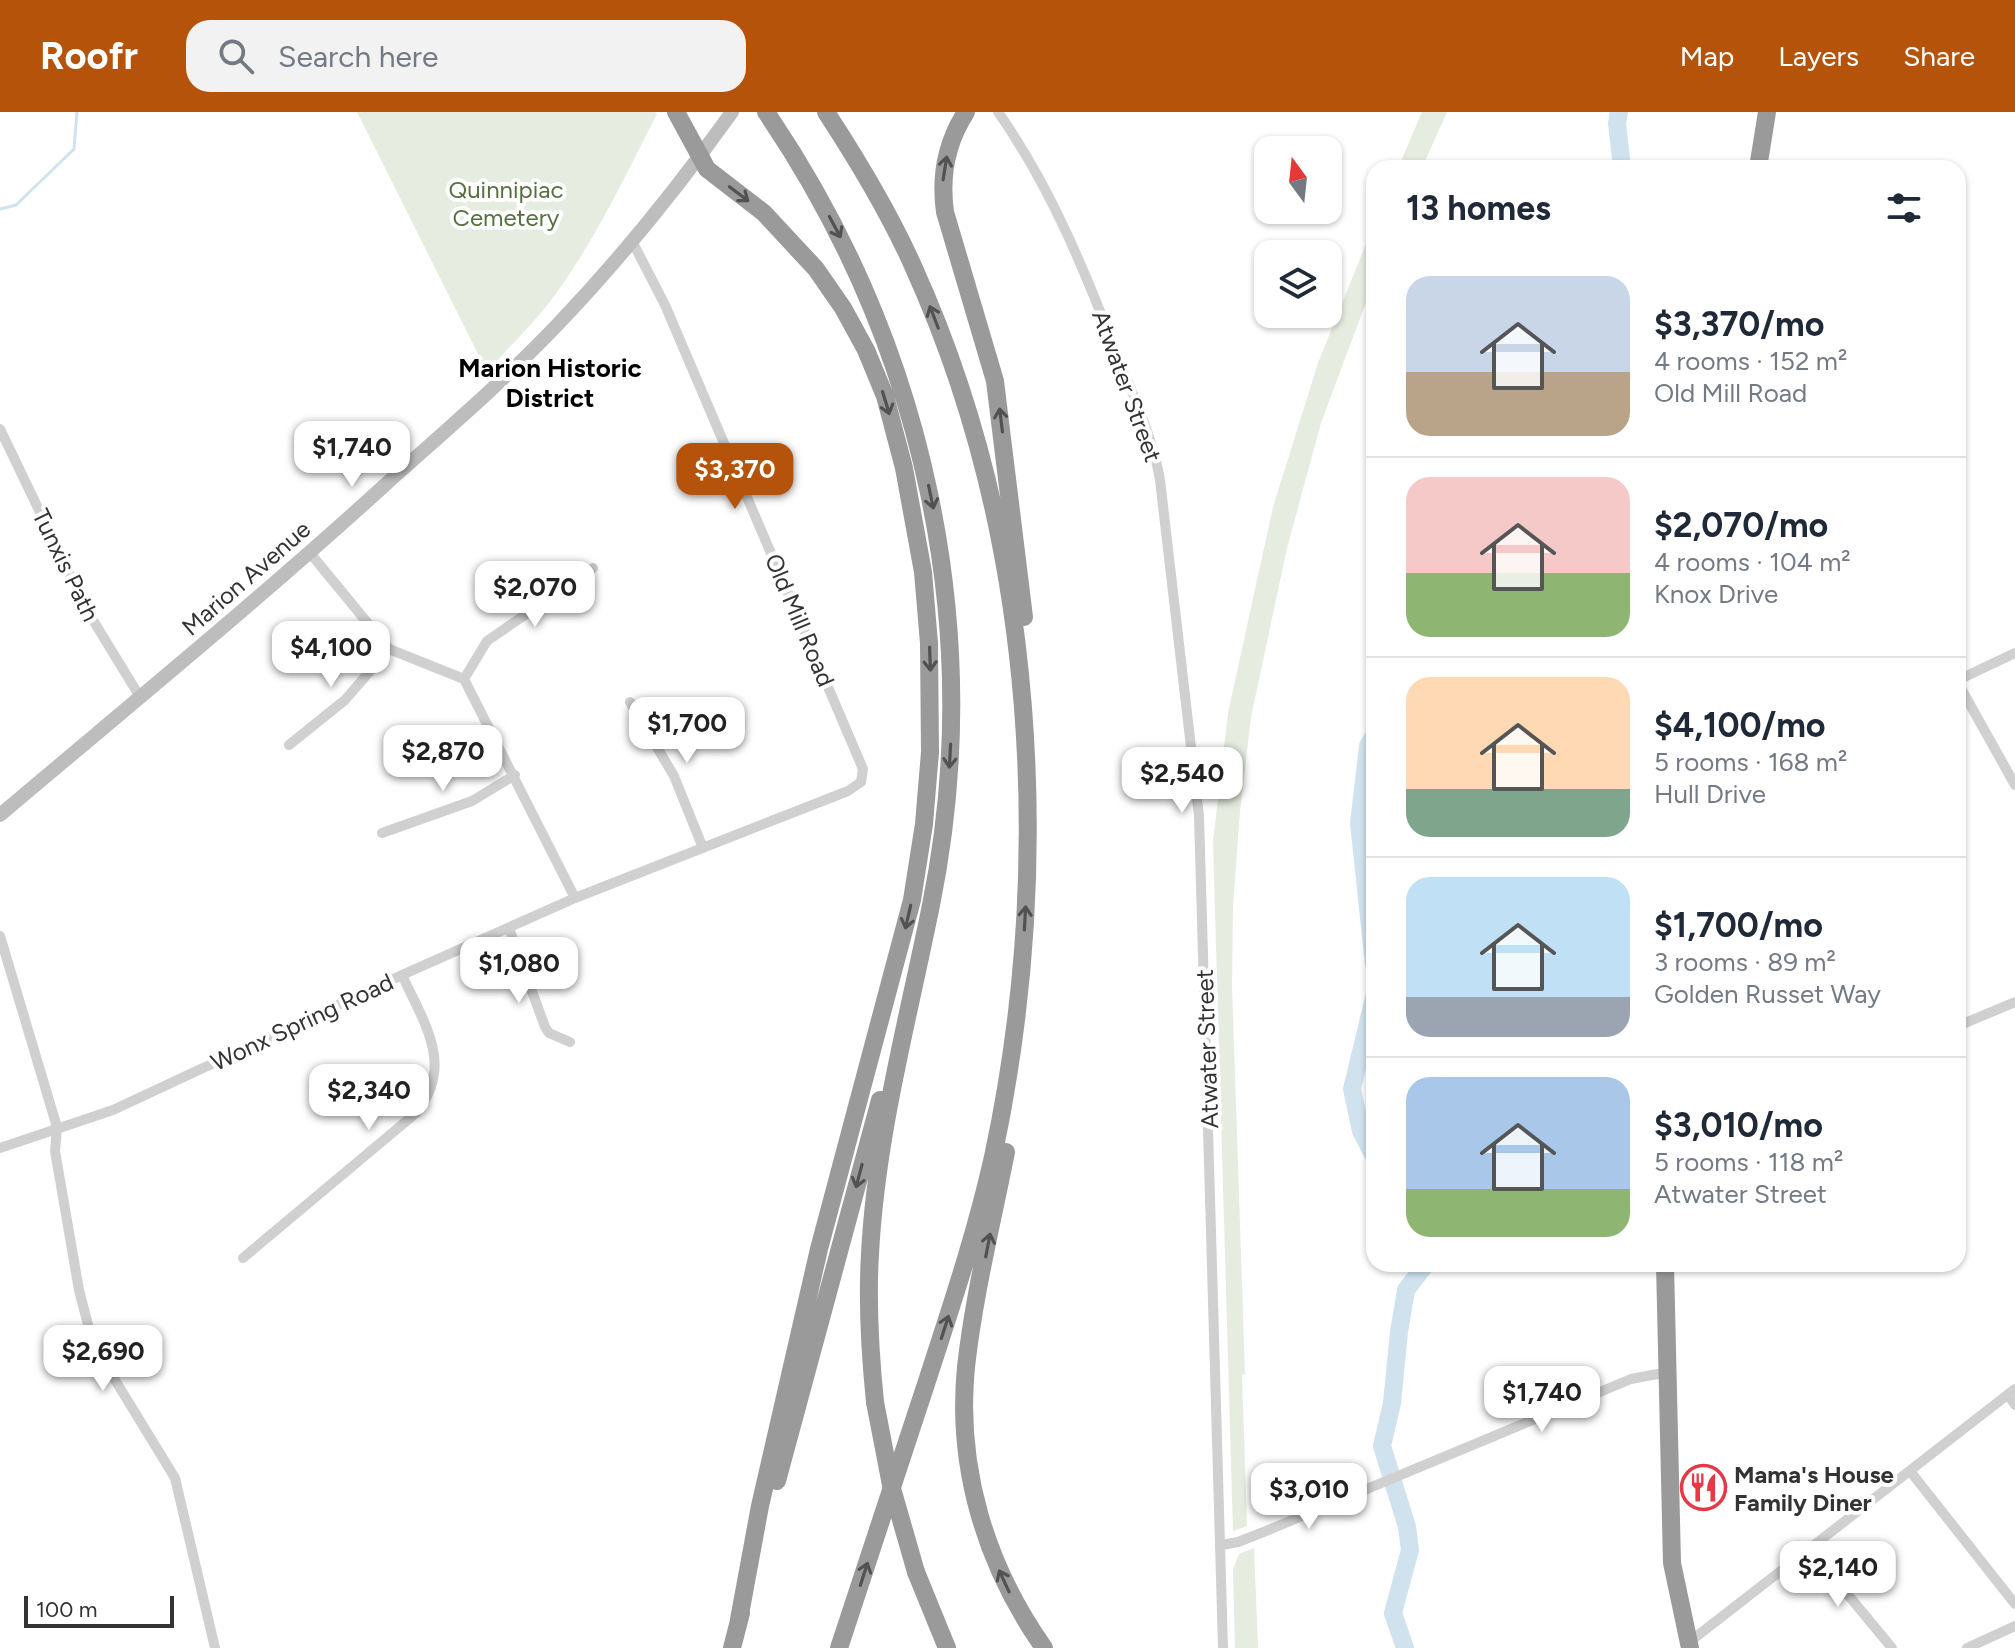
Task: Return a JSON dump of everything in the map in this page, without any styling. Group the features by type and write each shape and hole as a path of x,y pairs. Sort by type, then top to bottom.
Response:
{"highway":[{"path":"676,112 699,157 714,175 764,213 799,249 837,298 866,350 892,420 913,515 926,595 931,679 927,788 912,900 819,1249 760,1506 738,1625"},
{"path":"766,112 833,223 879,322 914,426 938,534 950,643 951,754 938,864 886,1128 873,1221 869,1313 875,1402 891,1485 916,1572 947,1648"},
{"path":"826,112 879,198 908,255 946,347 963,398 991,504 1009,598 1019,666 1027,776"},
{"path":"966,112 950,144 942,195 990,358 997,393 1031,702 1027,886 1015,1100 968,1353 964,1419 970,1472 981,1522 1015,1602 1044,1648"},
{"path":"1759,160 1767,112"},
{"path":"732,1648 924,939"},
{"path":"841,1644 972,1239 1003,1105 1019,996"},
{"path":"1665,1272 1672,1563 1689,1646"}],"main road":[{"name":"Marion Avenue","path":"0,815 310,553 535,347 632,241 732,112"}],"street":[{"name":"Atwater Street","path":"998,112 1037,172 1073,245 1153,447 1160,480 1199,816 1223,1648"},
{"name":"Old Mill Road","path":"632,241 671,319 863,769 861,782"},
{"name":"Tunxis Path","path":"0,429 88,612 140,697"},
{"path":"310,553 389,649 464,679 575,898"},
{"path":"464,679 487,641 593,568"},
{"path":"289,745 345,700 389,649"},
{"path":"1966,678 2015,653"},
{"path":"1966,696 2015,785"},
{"path":"630,702 674,776 703,848"},
{"path":"382,833 472,801 515,775"},
{"name":"Wonx Spring Road","path":"0,1148 113,1110 575,898 848,791 861,782"},
{"path":"509,928 545,1027 549,1033 570,1042"},
{"path":"0,936 57,1127 55,1151 79,1290 93,1344 175,1478 215,1648"},
{"path":"243,1258 398,1129 429,1098 435,1083 437,1060 429,1033 402,975"},
{"path":"1966,1023 2015,1002"},
{"path":"1222,1545 1238,1542 1631,1379 1668,1372"},
{"path":"1689,1646 2011,1392 2015,1405"},
{"path":"1910,1471 2015,1604"},
{"path":"1810,1549 1892,1648"},
{"path":"1967,1648 2015,1626"}],"green space":[{"name":"Quinnipiac Cemetery","path":"357,112 657,114 607,211 565,281 542,312 487,372"},
{"path":"1422,112 1447,112 1426,160 1401,160"},
{"path":"1366,244 1366,302 1321,423 1287,548 1251,717 1240,811 1233,906 1232,985 1247,1526 1233,1531 1213,842 1228,713 1273,507 1318,363 1332,328 1342,328 1342,303"},
{"path":"1254,1548 1258,1648 1235,1648 1233,1569 1239,1554"}],"waterway":[{"path":"0,209 16,205 74,149 77,112"},
{"path":"1619,112 1617,123 1621,160"},
{"path":"1366,763 1359,823 1366,889"},
{"path":"1366,1031 1352,1089 1366,1141"},
{"path":"1405,1648 1393,1613 1410,1550 1407,1527 1382,1446 1392,1403 1406,1290 1420,1272"}],"place":[{"name":"Mama's House Family Diner","path":"1703,1488"}],"district":[{"name":"Marion Historic District","path":"550,383"}]}
